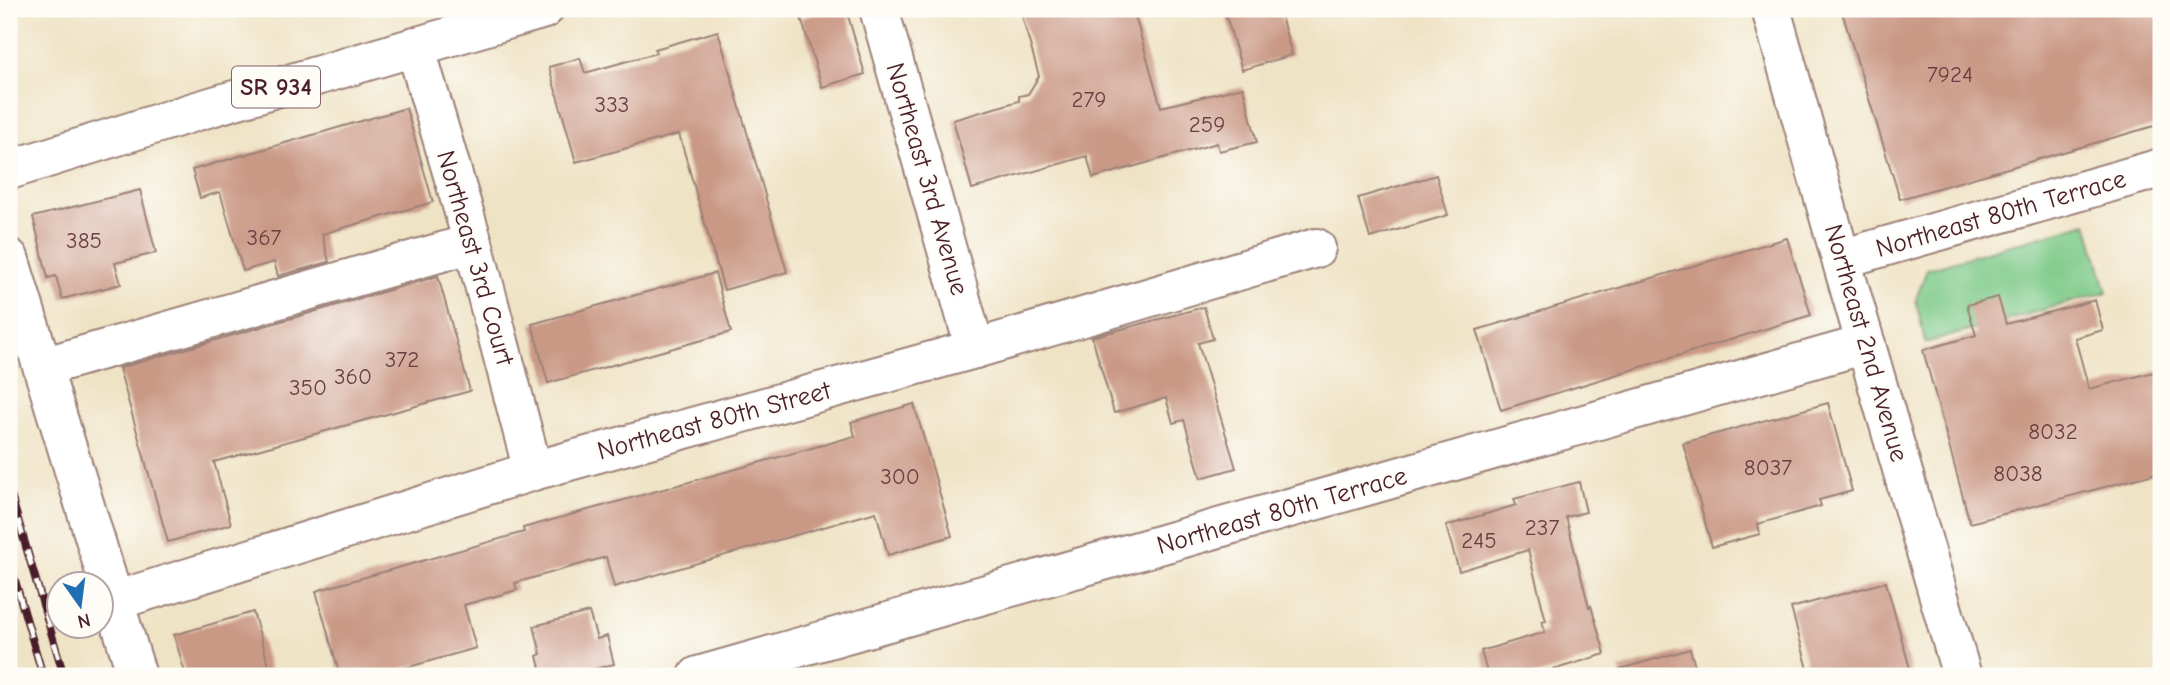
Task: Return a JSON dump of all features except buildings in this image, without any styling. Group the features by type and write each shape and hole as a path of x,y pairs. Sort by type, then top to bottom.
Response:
{"street":[{"name":"SR 934","path":"9,170 187,114 544,9"},
{"name":"Northeast 3rd Avenue","path":"879,9 975,349"},
{"name":"Northeast 2nd Avenue","path":"1772,9 1841,259 1962,676"},
{"name":"Northeast 3rd Court","path":"415,46 473,243 533,471"},
{"name":"Northeast 80th Terrace","path":"1841,259 2161,168"},
{"path":"43,367 473,243"},
{"name":"Northeast 80th Street","path":"116,600 533,471 975,349 1316,248"},
{"path":"9,258 105,570"},
{"name":"Northeast 80th Terrace","path":"698,676 1866,344"},
{"path":"116,608 137,676"}],"green space":[{"path":"2087,223 2107,292 1925,343 1916,299 1927,269"}],"railway":[{"path":"9,489 64,676"},
{"path":"9,560 43,676"}]}
